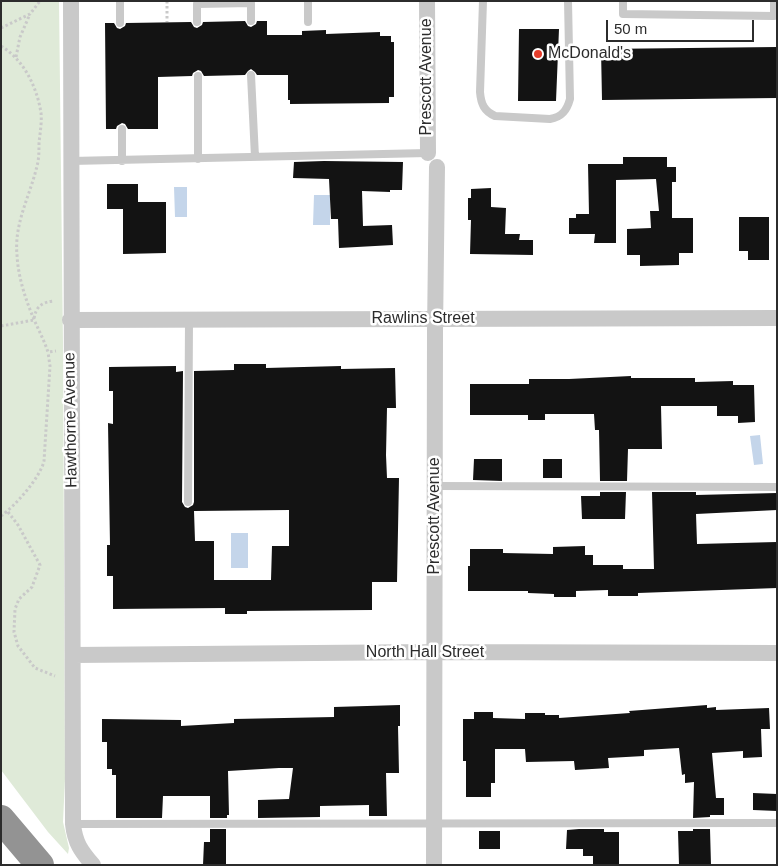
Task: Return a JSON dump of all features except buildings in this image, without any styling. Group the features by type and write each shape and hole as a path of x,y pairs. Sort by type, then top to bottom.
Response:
{"highway":[{"path":"1,819 40,865"}],"street":[{"name":"Hawthorne Avenue","path":"71,1 70,320 74,831"},
{"name":"Prescott Avenue","path":"427,1 428,153"},
{"name":"Prescott Avenue","path":"434,865 437,167"},
{"name":"Rawlins Street","path":"70,320 777,318"},
{"name":"North Hall Street","path":"73,655 435,652 777,653"},
{"path":"74,831 81,850 94,865"}],"lane":[{"path":"120,1 120,23"},
{"path":"308,1 308,22"},
{"path":"483,1 480,92 484,108 488,113 495,116 550,119 562,114 567,108 570,99 568,1"},
{"path":"624,1 623,14 774,16 774,1"},
{"path":"198,22 197,4 252,3 251,21"},
{"path":"251,75 255,157"},
{"path":"198,76 198,159"},
{"path":"122,130 122,161"},
{"path":"71,162 428,153"},
{"path":"188,502 189,320"},
{"path":"435,486 777,487"},
{"path":"74,831 434,825 777,823"}],"path":[{"path":"16,58 20,37 30,14 40,1"},
{"path":"167,1 167,22"},
{"path":"1,28 30,14"},
{"path":"1,46 16,58 27,73 36,92 41,114 38,164 22,213 16,240 19,272 26,301 45,342 50,366 42,470 8,512 1,516"},
{"path":"34,320 37,308 46,302 52,301"},
{"path":"1,326 34,320"},
{"path":"48,352 56,351"},
{"path":"8,512 18,525 40,565 32,587 18,599 15,609 14,632 18,646 34,668 56,676"}],"green space":[{"path":"1,1 59,1 63,344 65,779 63,822 69,848 68,854 48,832 1,770"}],"water":[{"path":"174,187 187,187 187,217 175,217"},
{"path":"314,195 330,195 330,225 313,225"},
{"path":"760,435 763,464 754,465 750,436"},
{"path":"231,533 248,533 248,568 231,568"}],"place":[{"name":"McDonald's","path":"538,54"}]}
